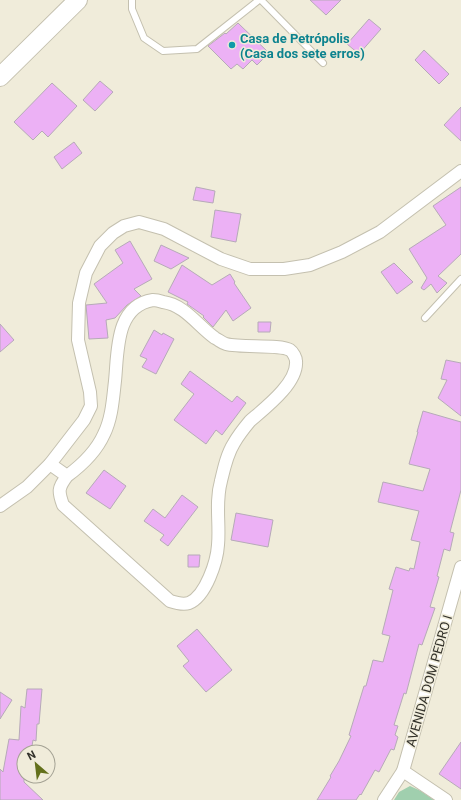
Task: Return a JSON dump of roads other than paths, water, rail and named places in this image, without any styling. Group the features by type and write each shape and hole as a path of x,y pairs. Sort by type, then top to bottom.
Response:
{"main road":[{"path":"0,77 78,0"}],"street":[{"path":"0,506 26,487 50,464 84,420 91,406 90,392 78,340 79,303 86,273 100,246 113,233 124,226 139,222 164,228 221,259 243,267 250,269 284,270 310,265 335,255 380,232 461,171"},
{"path":"154,300 171,303 186,312 200,326 224,344 281,348 290,350 294,355 296,368 284,389 271,404 249,423 234,442 220,484 217,516 218,545 211,574 200,594 188,603 178,604 170,601 63,505 60,496 60,484 67,476 81,466 90,456 104,434 112,403 116,348 123,325 130,313 138,306 154,300"},
{"path":"50,464 67,476"},
{"name":"AVENIDA DOM PEDRO I","path":"384,800 403,771 461,567"},
{"path":"403,771 446,800"}],"lane":[{"path":"132,0 132,9 144,38 164,51 197,49 260,0 323,63"},
{"path":"425,318 461,279"}],"place":[{"name":"Casa de Petrópolis (Casa dos sete erros)","path":"232,45"}]}
